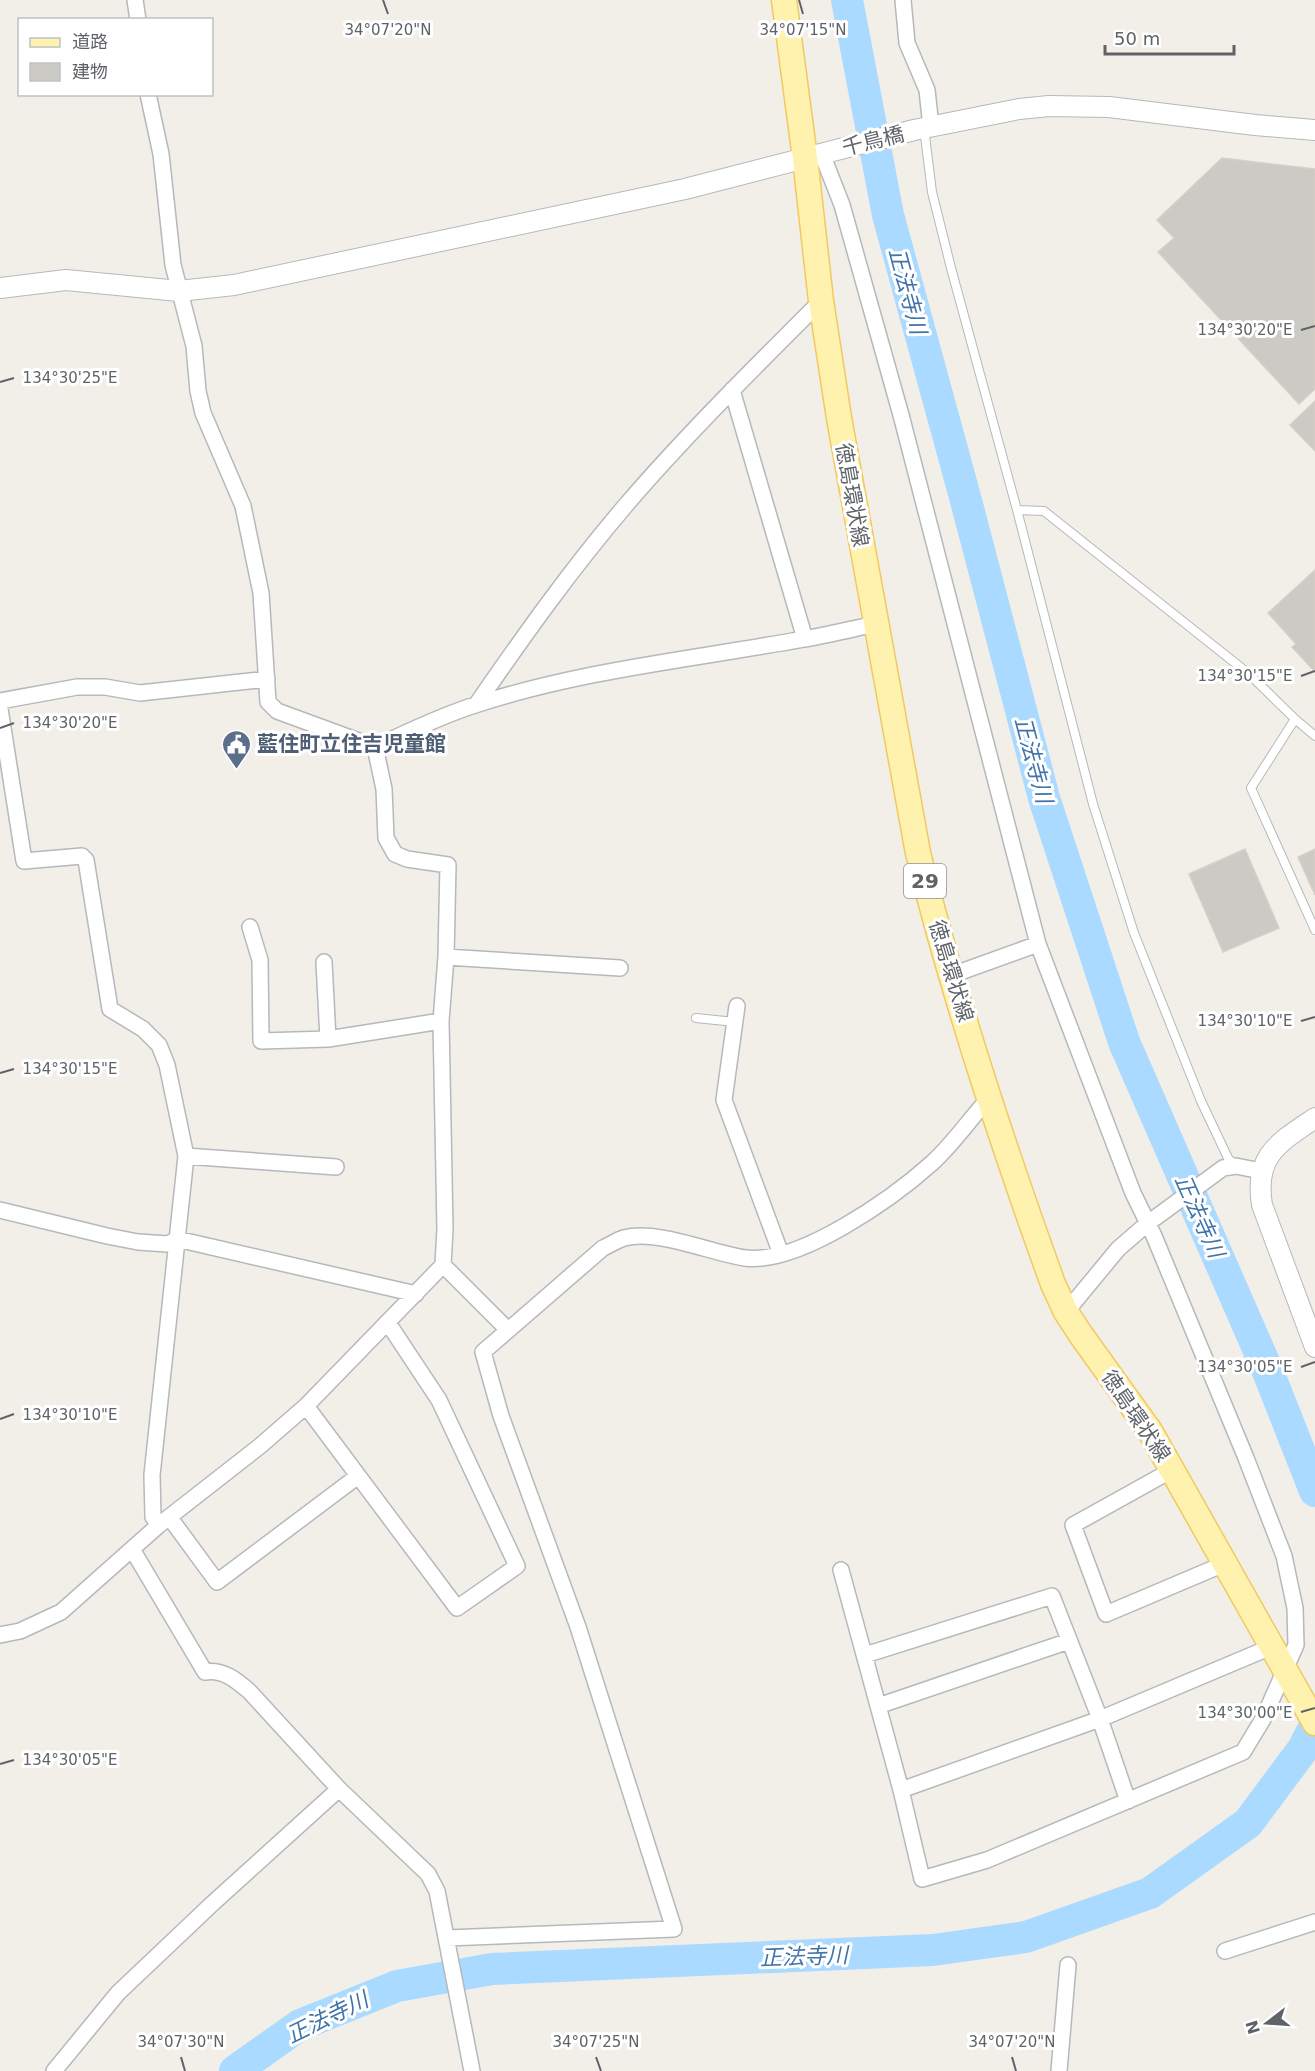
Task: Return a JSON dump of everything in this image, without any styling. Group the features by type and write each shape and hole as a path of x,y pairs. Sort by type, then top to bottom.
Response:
{"main road":[{"name":"徳島環状線","path":"784,0 820,154 820,301 875,624 918,853 989,1098 1053,1284 1066,1312 1150,1431 1315,1723"}],"street":[{"path":"135,0 138,18"},
{"path":"903,0 907,43 927,90 923,128"},
{"path":"148,96 160,154 173,265 194,346 198,391 203,413 243,506 261,593 268,702 277,711 375,747 429,722 476,705 540,687 646,664 805,639 875,624"},
{"name":"千鳥橋","path":"0,288 66,280 179,291 234,285 685,189 923,128 1019,108 1084,106 1315,130"},
{"path":"820,154 842,205 901,415 1038,944 1133,1193 1151,1220 1284,1556 1295,1608 1296,1645 1289,1678 1243,1752 987,1860 922,1879 841,1570"},
{"path":"476,705 522,638 626,505 732,390 820,301"},
{"path":"732,390 805,639"},
{"path":"0,701 77,687 105,687 140,693 267,679"},
{"path":"0,709 24,861 82,856 86,860 110,1009 143,1029 159,1045 167,1065 186,1156 152,1475 153,1517 164,1522 217,1582 358,1476"},
{"path":"0,1635 20,1631 61,1612 164,1522 261,1446 306,1406 443,1265 446,1229 441,1021 446,957 448,865 407,859 395,854 387,838 384,789 375,747"},
{"path":"250,927 260,960 261,1041 328,1039 441,1021"},
{"path":"952,975 1038,944"},
{"path":"446,957 620,968"},
{"path":"324,962 328,1039"},
{"path":"737,1006 724,1100 781,1254"},
{"path":"447,1942 674,1929 578,1627 501,1416 483,1352 603,1248 623,1238 639,1236 683,1242 745,1258 781,1254 808,1246 830,1236 933,1162 989,1098"},
{"path":"1315,1119 1284,1139 1270,1155 1261,1171 1259,1188 1262,1206 1315,1347"},
{"path":"186,1156 336,1167"},
{"path":"1066,1312 1118,1249 1151,1220 1229,1167 1261,1171"},
{"path":"0,1210 138,1242 168,1244 177,1239 416,1294"},
{"path":"443,1265 508,1330"},
{"path":"306,1406 457,1608 517,1566 439,1400 388,1323"},
{"path":"1172,1470 1073,1525 1106,1614 1224,1564"},
{"path":"132,1549 205,1672 213,1671 232,1677 249,1691 339,1789 428,1874 437,1891 472,2071"},
{"path":"865,1656 1052,1596 1100,1719 1128,1801"},
{"path":"878,1706 1069,1641"},
{"path":"900,1790 1100,1719 1271,1647"},
{"path":"54,2071 118,1993 339,1789"},
{"path":"1225,1951 1284,1930 1315,1922"},
{"path":"1059,2071 1068,1965"}],"lane":[{"path":"923,128 932,192 948,257 1017,510 1093,804 1131,922 1201,1101 1228,1158 1229,1167"},
{"path":"1017,510 1044,511 1250,674 1315,736"},
{"path":"1295,718 1251,788 1315,930"},
{"path":"696,1018 735,1022"}],"building":[{"path":"1222,158 1315,169 1315,389 1299,404 1158,252 1174,238 1157,220"},
{"path":"1315,401 1315,451 1290,425"},
{"path":"1315,570 1315,672 1292,647 1296,644 1268,613"},
{"path":"1245,849 1279,928 1223,952 1189,874"},
{"path":"1315,849 1315,895 1298,857"}],"waterway":[{"name":"正法寺川","path":"847,0 888,215 1044,798 1124,1042 1267,1369 1315,1491"},
{"name":"正法寺川","path":"235,2071 300,2025 397,1986 492,1969 933,1950 1026,1937 1150,1893 1248,1823 1303,1749 1315,1726"}],"place":[{"name":"藍住町立住吉児童館","path":"236,770"}]}
